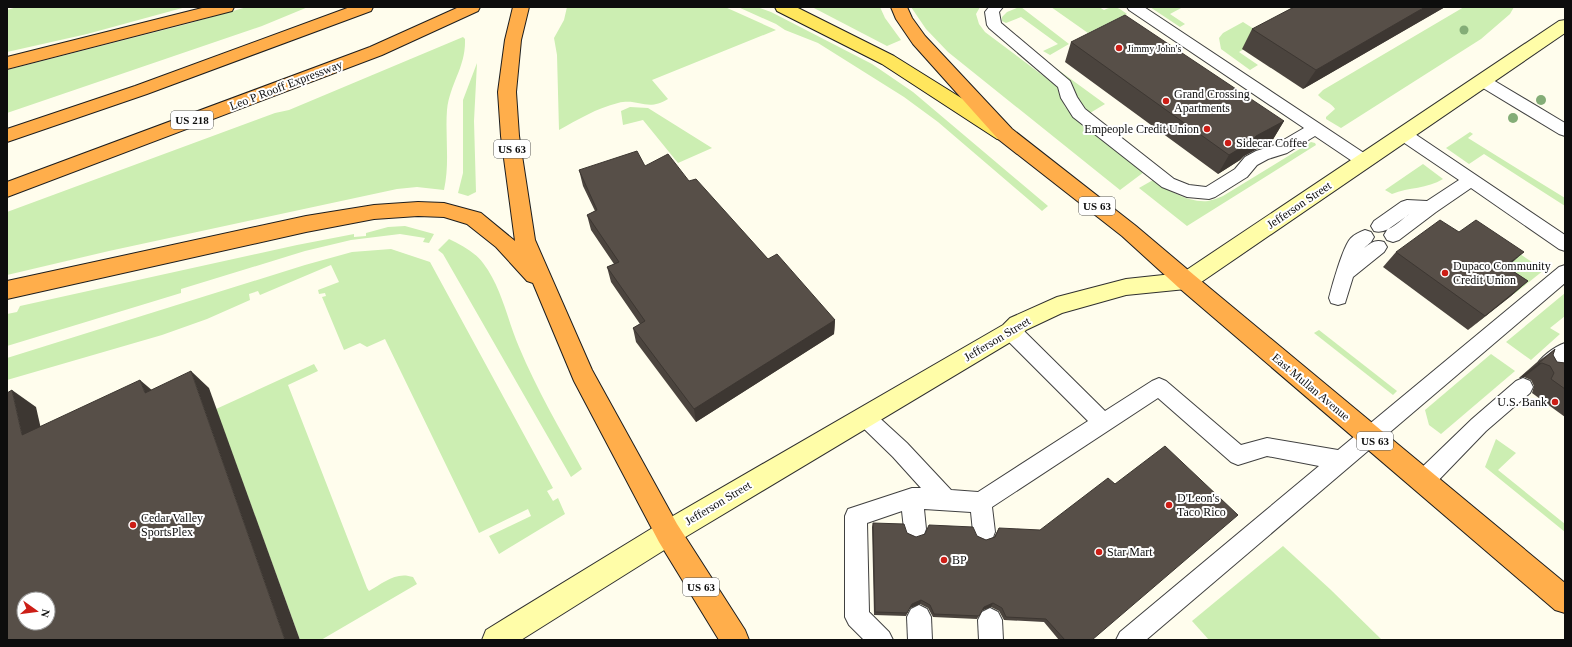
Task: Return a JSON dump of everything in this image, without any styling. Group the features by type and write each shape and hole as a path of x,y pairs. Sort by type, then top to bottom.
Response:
{"highway":[{"path":"7,63 226,7"},
{"name":"Leo P Rooff Expressway","path":"7,190 376,51 472,7"},
{"name":"US 63","path":"521,7 513,40 507,92 510,136 525,240 582,374 668,533 735,640"},
{"name":"US 63","path":"899,7 904,18 919,40 1005,134 1129,231 1186,281"},
{"path":"7,136 141,90 358,10"},
{"path":"7,290 306,224 374,212 418,209 444,210 474,218 503,241 546,288"},
{"name":"East Mullan Avenue","path":"1186,281 1565,600"}],"main road":[{"path":"783,7 888,60 1005,134"},
{"name":"Jefferson Street","path":"496,640 668,533 1011,331 1018,324 1057,306 1126,288 1186,281 1565,25"}],"lane":[{"path":"996,7 992,12 994,25 1064,85 1069,98 1079,113 1168,183 1187,191 1209,193 1241,173 1251,161 1262,155 1281,149 1315,129"},
{"path":"1134,7 1364,161"},
{"path":"1483,81 1565,130"},
{"path":"1403,134 1565,244"},
{"path":"1387,231 1407,206 1430,207 1471,180"},
{"path":"1338,298 1346,273 1371,242"},
{"path":"1128,640 1565,272"},
{"path":"1011,331 1104,423"},
{"path":"1545,368 1565,351"},
{"path":"881,640 857,617 856,516 912,498 981,502 1159,387 1238,455 1267,447 1342,460"},
{"path":"1423,481 1487,418 1523,387"},
{"path":"865,416 900,450 946,500"},
{"path":"912,498 915,529"},
{"path":"981,502 984,532"},
{"path":"919,617 920,640"}],"green space":[{"path":"17,7 186,7 87,34 7,52 7,10"},
{"path":"247,7 308,7 262,26 7,113 7,70 187,24"},
{"path":"567,7 725,7 776,30 652,80 668,99 661,103 648,105 625,102 610,105 580,118 559,130 557,55 554,38 564,20"},
{"path":"738,7 757,7 771,12 872,64 913,92 1048,206 1042,211 938,122 904,97 818,43 785,30 776,24"},
{"path":"812,7 880,7 885,18 901,40 887,46"},
{"path":"911,7 980,7 976,14 979,24 985,32 1058,87 1065,107 1144,172 1120,190 948,52 926,29"},
{"path":"1019,7 1069,44 1050,55 1043,51 1058,44 1021,17 1006,23 1002,21 1002,17 1007,12"},
{"path":"1051,7 1099,7 1104,10 1113,7 1118,8 1127,14 1088,33"},
{"path":"1150,7 1183,7 1170,14 1185,24 1180,27"},
{"path":"1464,7 1514,7 1510,14 1481,39 1341,128 1326,119 1326,117 1335,109 1318,95 1323,90"},
{"path":"1243,22 1265,36 1239,52 1258,65 1250,70 1221,49 1219,38 1223,33"},
{"path":"463,37 465,39 465,49 461,67 451,91 447,110 447,169 444,190 417,187 397,189 109,251 7,275 7,212 275,113 289,110"},
{"path":"477,63 474,121 476,192 468,196 458,193 463,173 463,100"},
{"path":"1057,69 1105,104 1090,113 1075,96 1073,86 1070,81 1056,70"},
{"path":"630,107 648,108 712,148 678,163 643,120 623,125 621,111"},
{"path":"1470,132 1473,134 1468,138 1565,198 1565,206 1484,154 1469,164 1446,148"},
{"path":"1311,142 1315,143 1316,145 1187,226 1139,188 1153,180 1172,192 1186,198 1210,201 1223,196"},
{"path":"1423,164 1443,179 1431,185 1392,194 1385,190"},
{"path":"405,226 434,234 429,243 423,242 425,238 400,234 351,240 305,251 181,289 181,293 7,346 7,314 17,312 20,306 297,245 354,234 354,237 366,236 366,233 388,227"},
{"path":"449,239 476,255 490,273 500,293 515,336 533,379 582,469 571,477 443,254 438,250"},
{"path":"1508,246 1544,270 1514,294 1492,279"},
{"path":"391,249 430,262 553,488 547,491 553,501 558,498 565,514 499,554 489,536 531,516 528,509 479,533 385,339 367,347 360,343 344,350 322,297 326,296 325,293 319,294 318,290 339,282 331,265 260,295 258,291 249,294 250,300 207,319 162,335 7,380 7,358 305,265 352,252"},
{"path":"1565,293 1565,316 1550,328 1560,334 1531,360 1506,342"},
{"path":"1319,330 1397,391 1393,395 1314,333"},
{"path":"1491,354 1515,371 1441,434 1429,425 1425,410"},
{"path":"314,364 318,371 288,385 367,588 369,591 385,581 401,576 413,577 417,584 321,640 300,640 216,409"},
{"path":"1496,439 1516,453 1498,470 1565,524 1565,532 1485,467"},
{"path":"1283,546 1382,640 1209,640 1192,621"}],"building":[{"name":"Grand Crossing Apartments","path":"1294,7 1425,7 1316,70 1252,29"},
{"path":"1125,15 1284,121 1256,136 1252,141 1229,155 1071,42"},
{"path":"637,151 645,166 668,154 689,181 696,179 768,259 777,254 835,320 694,409 633,328 645,321 607,267 619,262 587,215 597,210 579,170"},
{"name":"Dupaco Community Credit Union","path":"1440,220 1459,232 1476,220 1524,252 1505,266 1528,281 1485,316 1396,252"},
{"path":"1555,349 1553,355 1557,362 1565,363 1565,389 1551,379 1554,373 1550,366 1542,363 1538,364"},
{"name":"Cedar Valley SportsPlex","path":"191,371 285,640 7,640 7,393 12,390 22,435 140,380 145,393"},
{"path":"1165,446 1238,515 1092,640 1065,640 1046,619 1006,617 1002,608 993,603 984,607 979,616 934,614 930,605 921,600 912,604 907,613 875,612 873,523 904,524 907,533 916,537 925,534 929,525 973,527 977,536 986,540 995,537 999,528 1040,530 1108,478 1115,484"}],"place":[{"name":"Jimmy John's","path":"1119,48"},
{"name":"Grand Crossing Apartments","path":"1166,101"},
{"name":"Empeople Credit Union","path":"1207,129"},
{"name":"Sidecar Coffee","path":"1228,143"},
{"name":"Dupaco Community Credit Union","path":"1445,273"},
{"name":"U.S. Bank","path":"1555,402"},
{"name":"D'Leon's Taco Rico","path":"1169,505"},
{"name":"Cedar Valley SportsPlex","path":"133,525"},
{"name":"Star Mart","path":"1099,552"},
{"name":"BP","path":"944,560"}]}
